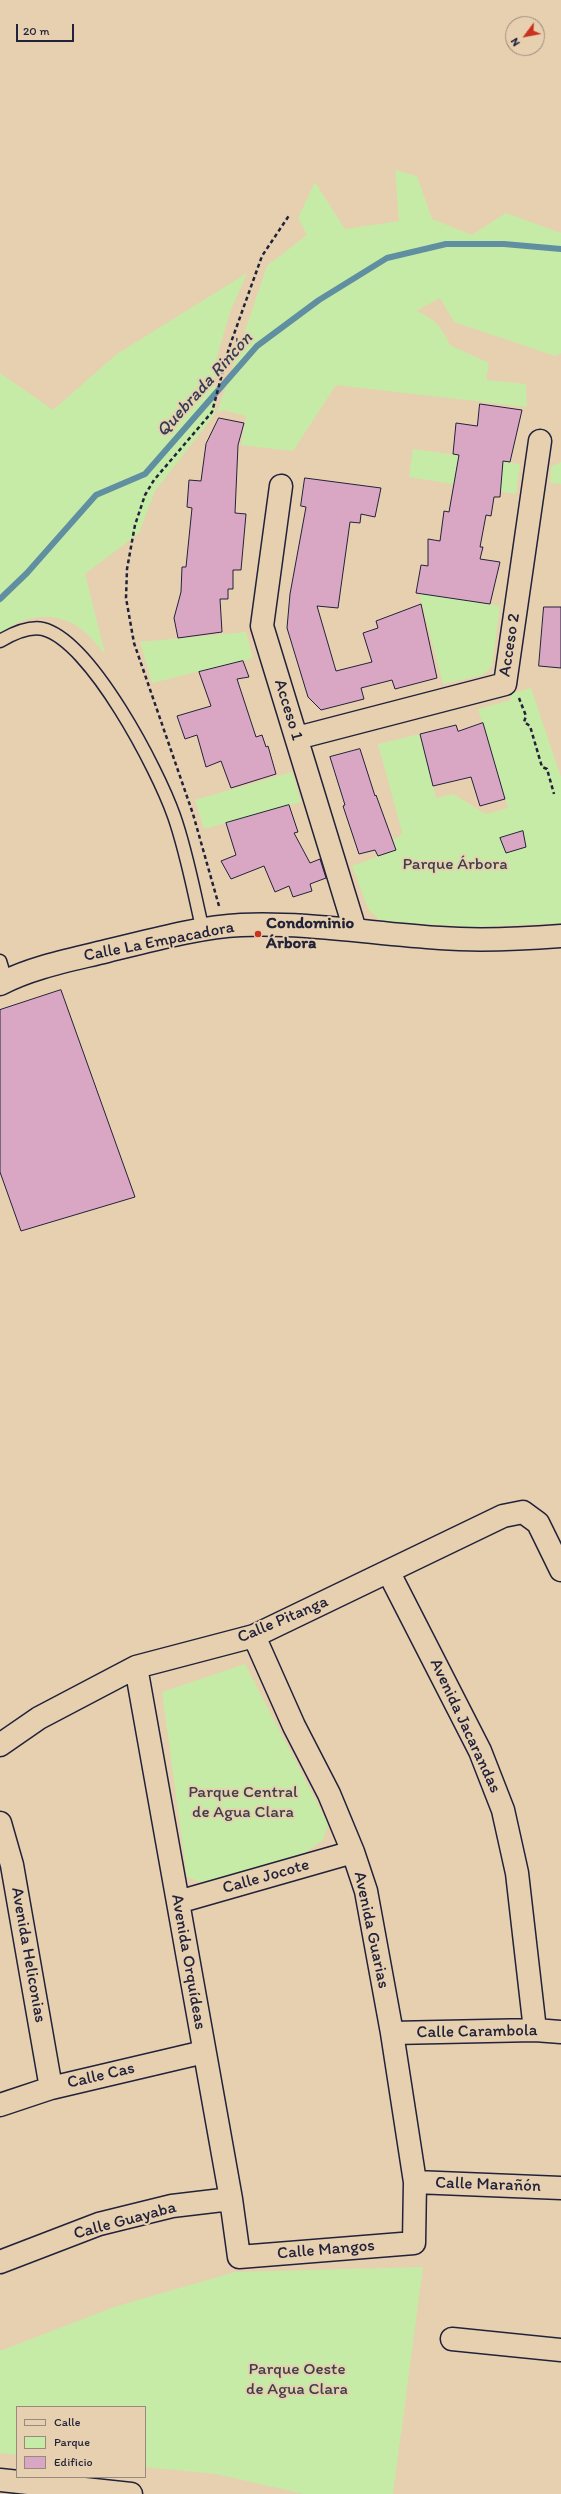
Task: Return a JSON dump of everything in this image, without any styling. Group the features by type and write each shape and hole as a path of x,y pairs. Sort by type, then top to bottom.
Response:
{"street":[{"name":"Acceso 2","path":"297,738 505,684 540,441"},
{"name":"Acceso 1","path":"281,486 262,626 355,930"},
{"name":"Calle La Empacadora","path":"2,975 203,931 224,927 265,924 483,940 561,936"},
{"name":"Calle Pitanga","path":"0,1745 45,1715 136,1667 254,1636 503,1516 523,1512 538,1523 561,1570"},
{"name":"Avenida Jacarandas","path":"389,1572 480,1751 503,1810 517,1873 535,2030"},
{"name":"Avenida Guarias","path":"254,1636 294,1726 330,1794 353,1852 366,1891 392,2032 415,2182 414,2243"},
{"name":"Avenida Orquídeas","path":"136,1667 231,2199 239,2258"},
{"name":"Avenida Heliconias","path":"0,1823 12,1865 51,2088"},
{"name":"Calle Jocote","path":"178,1902 353,1852"},
{"name":"Calle Carambola","path":"392,2032 535,2030 561,2032"},
{"name":"Calle Cas","path":"0,2105 51,2088 204,2052"},
{"name":"Calle Marañón","path":"415,2182 561,2188"},
{"name":"Calle Guayaba","path":"0,2262 99,2224 172,2206 231,2199"},
{"name":"Calle Mangos","path":"239,2258 414,2243"},
{"path":"452,2339 561,2350"},
{"path":"0,2480 131,2494"}],"lane":[{"path":"0,641 31,629 51,632 61,637 88,665 113,699 148,755 174,816 203,931"}],"path":[{"path":"224,927 193,814 134,642 126,598 127,569 135,525 145,495 154,480 212,412 231,341 262,256 290,214"},
{"path":"516,692 526,716 524,722 530,726 542,767 547,769 554,794"}],"green space":[{"path":"395,170 417,176 432,219 472,235 506,213 561,233 561,353 555,356 454,322 440,298 416,311 433,320 437,324 450,345 489,363 486,380 526,384 527,407 336,385 293,451 241,445 246,416 223,410 217,413 267,266 307,235 298,218 315,182 345,229 399,221"},
{"path":"247,273 230,312 215,363 215,414 155,491 139,533 85,574 105,654 92,639 77,626 57,618 37,617 27,619 0,634 0,373 53,410 117,354"},
{"path":"413,449 520,464 516,494 409,477"},
{"path":"561,462 561,484 550,483 551,467"},
{"path":"419,593 500,606 492,666 483,675 443,684"},
{"path":"246,632 253,658 152,683 140,642"},
{"name":"Parque Árbora","path":"531,688 561,777 561,923 472,927 381,921 368,909 352,866 395,850 392,840 399,837 402,832 378,744 420,734 436,798 453,794 486,814 508,808 478,709 511,700 510,694"},
{"path":"292,772 301,802 204,829 195,800"},
{"name":"Parque Central de Agua Clara","path":"245,1664 328,1824 323,1840 304,1853 206,1884 187,1877 162,1692"},
{"name":"Parque Oeste de Agua Clara","path":"423,2267 393,2494 304,2494 216,2474 146,2467 146,2406 16,2406 16,2455 0,2453 0,2351 114,2307 235,2272"}],"building":[{"path":"480,404 522,410 510,462 503,461 500,497 494,497 491,516 486,515 480,547 483,547 480,559 500,562 490,604 416,593 421,565 428,566 428,539 440,541 444,511 449,512 459,455 453,454 456,423 477,426"},
{"path":"219,418 244,423 238,445 235,513 246,514 241,570 233,570 233,589 228,589 228,599 220,599 222,632 178,638 174,618 181,592 182,567 186,567 192,508 187,507 189,480 201,481 206,444"},
{"path":"305,478 381,488 375,517 361,514 360,523 350,522 338,608 317,606 336,671 372,662 363,633 378,628 376,621 421,604 437,678 395,689 392,680 361,688 364,699 321,710 308,697 287,628 290,594 306,507 301,506"},
{"path":"544,607 561,607 561,668 539,666"},
{"path":"243,661 249,677 237,679 256,737 262,735 266,747 268,746 276,774 231,788 221,761 206,767 197,735 185,739 177,716 211,706 199,672"},
{"path":"483,723 505,799 480,806 471,777 433,786 420,734 456,725 458,731"},
{"path":"360,749 375,796 376,795 396,850 378,856 375,850 359,854 343,806 345,805 330,757"},
{"path":"289,805 298,832 294,833 310,863 320,859 326,878 310,884 312,891 293,897 289,886 275,892 264,866 231,879 221,861 236,855 226,823"},
{"path":"523,831 526,847 506,853 500,838"},
{"path":"61,990 135,1197 21,1231 0,1172 0,1010"}],"waterway":[{"name":"Quebrada Rincón","path":"0,599 27,573 96,495 145,474 257,346 319,300 387,258 446,244 504,244 561,249"}],"place":[{"name":"Condominio Árbora","path":"258,934"}]}
